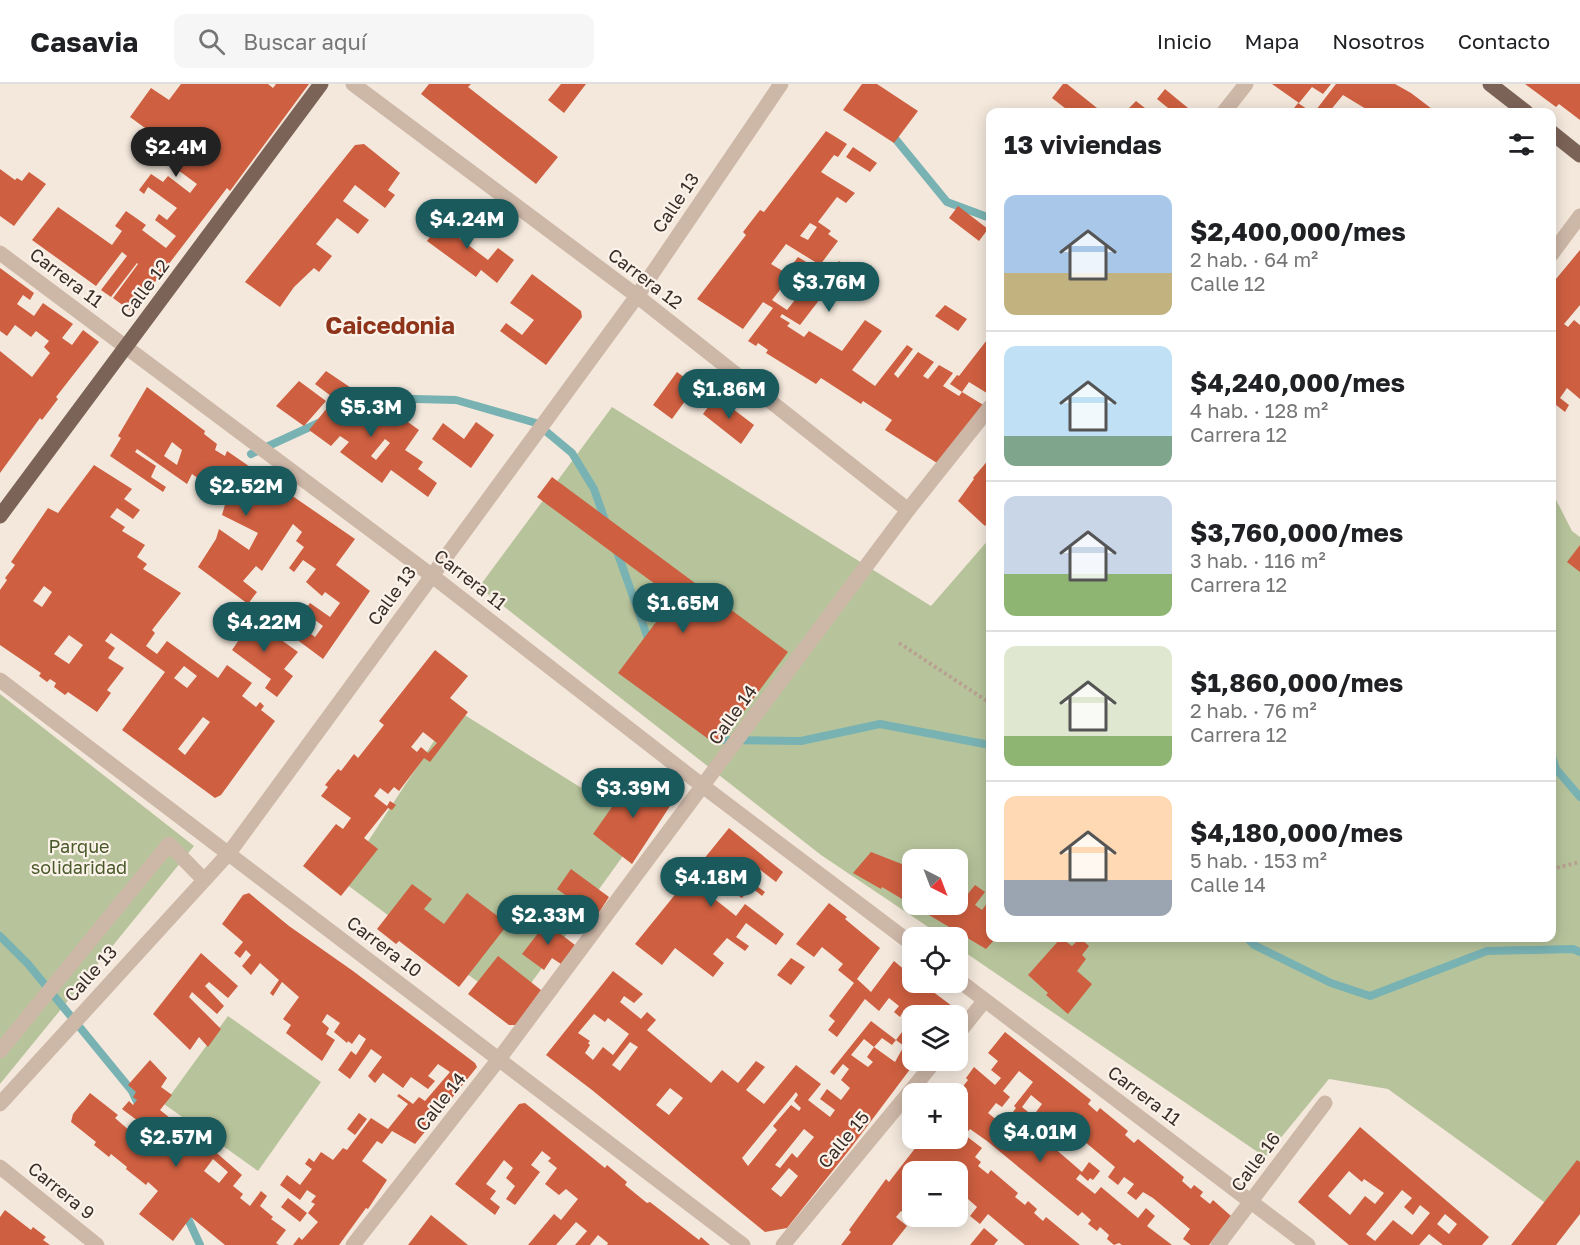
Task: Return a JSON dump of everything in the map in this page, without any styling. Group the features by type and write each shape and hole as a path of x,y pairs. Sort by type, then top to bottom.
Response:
{"main road":[{"name":"Calle 12","path":"0,516 321,84"},
{"path":"1490,84 1521,108"},
{"path":"1556,136 1580,154"}],"street":[{"name":"Carrera 12","path":"353,84 637,296 908,510"},
{"name":"Calle 13","path":"0,1104 229,853 637,296 781,84"},
{"path":"1227,108 1246,84"},
{"path":"1556,248 1580,216"},
{"name":"Carrera 11","path":"0,253 432,575 902,937"},
{"name":"Calle 14","path":"352,1245 499,1059 704,787 908,510 986,411"},
{"name":"Carrera 10","path":"0,680 743,1245"},
{"path":"0,1050 169,843 204,879"},
{"name":"Carrera 11","path":"968,987 1308,1245"},
{"path":"968,1022 986,1000"},
{"name":"Calle 15","path":"783,1245 927,1071"},
{"name":"Calle 16","path":"1218,1245 1325,1103"},
{"name":"Carrera 9","path":"0,1167 97,1245"}],"path":[{"path":"899,643 986,700"},
{"path":"1556,868 1580,862"}],"green space":[{"path":"612,407 931,606 986,543 986,942 1556,942 1556,500 1572,531 1580,537 1580,1202 1566,1218 1388,1089 1329,1079 1265,1157 968,954 968,927 928,927 910,915 968,915 968,849 902,849 902,909 821,855 479,587"},
{"name":"Parque solidaridad","path":"0,694 194,846 0,1084"},
{"path":"455,709 644,827 513,1008 342,881"},
{"path":"228,1016 321,1082 258,1171 164,1104"}],"building":[{"path":"181,84 268,84 273,88 276,84 309,84 230,191 227,188 132,312 113,298 137,263 111,297 101,290 127,256 122,252 96,286 32,240 58,207 112,245 122,231 115,226 126,211 146,225 142,230 166,248 176,236 155,220 159,214 167,220 177,208 148,187 144,194 139,190 151,174 163,182 168,176 190,193 197,184 148,148 156,136 130,117 151,88 169,100"},
{"path":"429,84 471,84 468,87 558,157 536,184 421,94"},
{"path":"561,84 586,84 564,113 548,100"},
{"path":"862,84 877,84 918,111 894,143 843,110"},
{"path":"1063,84 1067,84 1097,108 1065,108 1052,98"},
{"path":"1272,84 1331,84 1323,94 1312,87 1299,103"},
{"path":"1336,84 1395,84 1431,108 1364,108 1343,95 1332,108 1318,108"},
{"path":"1525,84 1580,84 1580,120 1559,104 1556,107"},
{"path":"1165,89 1188,108 1168,108 1157,99"},
{"path":"1136,101 1145,108 1129,108"},
{"path":"1298,103 1306,108 1294,108"},
{"path":"826,131 847,144 838,157 834,155 821,172 855,193 846,203 837,197 818,222 831,231 828,234 838,241 820,265 786,244 771,264 786,273 798,257 818,269 806,285 823,295 800,325 782,314 780,317 790,323 787,326 804,337 809,331 842,351 865,320 882,331 852,370 875,386 907,345 913,349 894,374 898,378 918,352 934,362 923,376 928,379 939,365 953,373 943,386 959,396 962,392 985,406 937,463 885,430 892,420 863,401 861,404 821,378 816,384 766,353 768,350 758,343 756,346 748,341 773,308 763,302 743,329 697,299 746,235 743,232 760,210 764,212","holes":["810,223 817,227 808,240 800,236","791,276 796,279 788,289 798,296 787,310 772,300"]},
{"path":"364,144 400,173 388,190 395,195 385,208 355,185 343,201 369,220 358,234 337,218 316,244 332,256 319,272 314,268 294,287 280,307 245,282 355,145"},
{"path":"853,147 877,163 870,172 846,157"},
{"path":"0,169 15,180 17,178 22,181 29,172 46,184 14,226 0,216"},
{"path":"958,206 986,227 986,232 979,241 949,218"},
{"path":"449,211 469,226 459,238 488,260 498,248 514,260 497,283 481,270 476,277 427,241"},
{"path":"1580,250 1580,305 1564,324 1568,327 1574,320 1580,325 1580,399 1567,388 1560,398 1569,405 1565,412 1556,405 1556,279"},
{"path":"839,261 860,273 852,283 841,277 834,286 824,280"},
{"path":"0,268 34,293 30,300 23,295 17,304 34,316 43,303 73,324 62,338 72,345 83,330 99,342 0,473 0,351 32,377 50,353 44,347 49,341 36,331 31,337 15,325 7,336 0,331"},
{"path":"532,274 581,311 582,317 546,365 500,331 506,323 522,335 534,320 510,303"},
{"path":"945,305 967,319 958,331 935,316"},
{"path":"986,341 986,393 969,382 962,392 950,384 957,375 959,376"},
{"path":"326,371 369,400 372,397 381,403 376,409 367,402 361,410 369,416 371,414 385,424 394,412 419,430 405,450 423,462 418,469 437,483 428,497 391,470 382,483 340,452 349,442 340,436 331,446 309,430 328,407 338,416 352,399 337,389 331,396 315,384","holes":["385,439 390,443 376,460 371,456"]},
{"path":"677,372 696,386 672,419 653,405"},
{"path":"299,381 326,401 304,426 276,406"},
{"path":"147,387 205,431 204,434 217,444 215,450 225,456 227,451 355,539 336,565 370,591 323,659 276,624 289,606 301,615 310,603 330,617 340,603 325,592 322,596 306,582 316,569 303,560 294,572 289,568 304,547 296,541 302,532 293,524 262,571 256,566 243,581 257,592 248,604 198,567 216,539 219,529 249,550 258,533 222,515 227,498 221,493 219,501 205,491 206,484 192,474 187,484 137,449 135,452 156,466 151,477 166,487 163,492 110,456 121,438 118,436","holes":["172,442 182,450 177,465 164,456","311,617 323,626 315,637 303,628"]},
{"path":"716,396 754,425 741,444 703,414"},
{"path":"476,422 494,435 471,468 432,439 443,423 464,439"},
{"path":"986,463 985,526 958,501"},
{"path":"94,465 132,489 124,499 140,510 133,519 117,508 110,517 125,527 122,531 145,545 137,557 147,564 143,569 181,593 152,630 155,633 146,646 157,654 167,641 218,678 227,665 252,683 242,696 256,707 260,702 264,706 261,710 275,721 221,795 215,798 122,730 165,672 111,633 105,641 115,648 108,658 124,668 107,690 111,693 97,712 68,692 65,695 54,687 56,683 50,679 47,682 39,676 41,673 0,645 0,590 7,580 5,578 15,565 11,562 48,508 58,513","holes":["44,586 52,592 42,607 33,601","69,635 83,645 69,664 54,654","184,666 197,676 187,688 174,678","203,717 210,722 185,755 178,749"]},
{"path":"552,477 788,652 718,746 618,673 674,598 537,497"},
{"path":"1580,545 1580,572 1567,562"},
{"path":"253,608 269,619 265,624 249,613"},
{"path":"244,613 298,652 284,669 293,676 277,697 265,688 271,679 232,650 241,637 231,630"},
{"path":"435,650 468,676 450,698 468,712 430,762 424,758 399,791 394,787 388,794 380,788 374,796 387,806 390,801 396,805 392,810 388,808 364,838 378,849 341,896 303,866 336,824 343,829 351,818 321,796 328,787 325,785 338,769 341,771 354,754 358,758 384,725 379,721","holes":["423,732 437,743 428,753 421,747 417,752 411,747"]},
{"path":"635,774 672,803 632,864 593,834"},
{"path":"729,828 783,872 776,882 759,869 750,881 765,892 762,896 751,887 742,898 711,879 702,889 736,916 745,904 784,934 776,945 746,923 736,937 749,946 745,951 727,938 713,954 724,963 713,977 675,948 662,965 635,944"},
{"path":"871,852 902,864 902,899 882,887 881,889 853,873"},
{"path":"571,869 609,897 596,917 557,889"},
{"path":"412,884 432,899 424,909 444,924 467,893 508,924 459,987 399,941 396,944 377,929"},
{"path":"975,885 985,892 975,905 982,910 986,905 986,942 992,942 986,949 968,938 968,927 949,927 929,915 968,915 968,894"},
{"path":"249,893 289,926 475,1063 477,1067 415,1144 392,1131 382,1144 377,1141 362,1161 387,1180 368,1209 366,1208 339,1245 293,1245 299,1237 302,1240 318,1222 308,1213 315,1204 311,1202 316,1196 307,1190 300,1200 280,1185 287,1175 300,1185 312,1169 305,1164 309,1158 314,1162 321,1152 333,1160 343,1148 347,1150 371,1118 388,1129 408,1104 397,1096 399,1094 413,1104 419,1097 425,1101 450,1072 438,1064 428,1076 435,1081 428,1089 411,1077 403,1088 383,1073 375,1083 368,1076 382,1057 371,1049 350,1079 338,1070 351,1051 356,1055 366,1039 359,1034 352,1044 348,1041 347,1043 334,1032 340,1023 327,1014 322,1022 329,1028 326,1034 335,1040 322,1061 286,1033 291,1025 283,1019 299,997 282,982 273,996 270,993 279,980 260,963 251,975 242,966 251,955 246,950 240,958 234,953 243,942 222,924 243,895"},
{"path":"829,903 880,948 857,979 871,992 894,961 902,968 902,993 935,993 951,1005 902,1005 900,1017 894,1012 899,1006 889,998 879,1011 865,999 837,1037 828,1030 835,1021 829,1016 854,983 838,970 843,964 822,947 814,957 796,944"},
{"path":"537,916 575,945 561,964 552,958 544,970 522,954 542,928 533,921"},
{"path":"1057,942 1066,942 1072,946 1076,942 1084,942 1089,946 1082,955 1086,959 1077,971 1092,984 1068,1014 1028,975"},
{"path":"201,953 238,986 228,998 209,982 205,986 224,1006 217,1014 192,992 189,997 221,1029 208,1047 199,1037 190,1050 153,1014"},
{"path":"498,956 541,990 516,1025 509,1025 468,994"},
{"path":"791,958 805,967 791,985 777,975"},
{"path":"613,971 643,994 634,1003 624,996 620,1002 641,1019 647,1012 656,1020 647,1030 711,1083 722,1070 738,1083 756,1061 765,1067 746,1090 764,1104 796,1065 821,1084 808,1100 830,1117 835,1110 820,1099 827,1089 841,1100 850,1088 841,1080 849,1069 843,1064 834,1075 830,1072 871,1021 896,1040 892,1045 882,1038 874,1047 895,1062 902,1050 902,1071 909,1071 787,1228 765,1232 546,1055","holes":["594,1014 605,1022 608,1018 629,1034 613,1055 603,1047 593,1060 585,1053 590,1041 578,1033","864,1039 874,1047 867,1057 873,1062 868,1067 851,1055","630,1042 638,1047 620,1071 612,1065","670,1088 683,1098 669,1115 656,1105","796,1092 798,1095 794,1101 801,1108 799,1111 791,1105 773,1126 777,1130 748,1166 742,1158","804,1129 814,1137 797,1158 792,1153 780,1168 775,1165","789,1168 798,1176 781,1197 771,1189"]},
{"path":"902,1032 902,1044 896,1040"},
{"path":"1005,1032 1091,1100 1088,1104 1097,1112 1100,1108 1128,1131 1125,1135 1134,1143 1138,1139 1184,1177 1182,1181 1191,1189 1194,1185 1203,1192 1200,1196 1210,1204 1213,1200 1231,1216 1209,1245 1191,1245 1183,1239 1190,1229 1153,1198 1143,1192 1136,1200 1127,1193 1134,1184 1124,1177 1118,1185 1108,1177 1115,1167 1060,1121 1045,1140 1082,1172 1089,1162 1100,1171 1093,1180 1090,1178 1088,1181 1080,1174 1076,1179 1095,1194 1101,1187 1138,1218 1146,1208 1155,1216 1147,1226 1172,1245 1122,1245 1119,1243 1114,1245 1107,1239 1109,1235 1100,1227 1097,1231 1088,1224 1091,1220 1082,1212 1078,1216 987,1141 970,1129 968,1131 968,1083 966,1083 968,1080 966,1078 974,1067 995,1085 1001,1078 991,1070 998,1061 988,1053","holes":["1019,1071 1033,1082 1014,1106 1016,1108 1009,1117 1007,1115 993,1133 990,1130 998,1121 988,1113 996,1103 1002,1107 1010,1097 1003,1091","1031,1095 1042,1104 1033,1116 1022,1107"]},
{"path":"150,1060 167,1078 161,1087 172,1095 160,1110 195,1138 184,1151 191,1156 203,1141 242,1175 233,1186 243,1194 240,1198 250,1206 261,1191 267,1196 260,1206 273,1217 271,1219 286,1230 276,1243 279,1245 225,1245 191,1217 173,1241 139,1214 158,1191 148,1182 146,1185 111,1154 109,1157 94,1145 96,1142 71,1122 73,1114 90,1093 118,1115 115,1118 130,1131 138,1121 122,1109 129,1101 133,1105 137,1100 133,1097 136,1092 128,1085","holes":["213,1159 228,1172 219,1183 204,1171"]},
{"path":"525,1103 605,1168 607,1165 627,1182 625,1185 647,1203 650,1202 699,1240 701,1237 710,1245 607,1245 608,1243 598,1235 590,1245 575,1245 587,1231 576,1222 556,1245 528,1245 554,1214 561,1220 578,1199 566,1189 559,1195 545,1184 557,1168 548,1161 551,1158 542,1151 531,1165 540,1172 515,1205 506,1199 515,1186 506,1178 513,1168 504,1160 486,1184 496,1191 490,1199 500,1207 495,1215 455,1184 519,1104"},
{"path":"359,1113 367,1119 355,1135 347,1129"},
{"path":"1360,1127 1489,1237 1482,1245 1443,1245 1429,1234 1419,1245 1349,1245 1298,1202","holes":["1349,1171 1362,1182 1364,1179 1384,1193 1375,1204 1365,1196 1350,1215 1328,1196","1402,1190 1412,1198 1404,1207 1413,1215 1420,1205 1430,1213 1412,1235 1393,1220 1375,1241 1366,1234","1445,1214 1457,1224 1449,1234 1437,1224"]},
{"path":"968,1137 982,1148 975,1157 981,1162 978,1166 988,1174 991,1170 1018,1193 1015,1197 1025,1205 1028,1201 1037,1209 1034,1213 1043,1221 1046,1217 1080,1245 1025,1245 988,1214 980,1224 970,1216 977,1207 968,1199 968,1161 905,1161 914,1149 968,1149"},
{"path":"1577,1160 1580,1162 1580,1214 1556,1245 1511,1245"},
{"path":"902,1165 902,1212 896,1217 902,1222 902,1227 906,1227 892,1245 841,1245 851,1232 849,1230 886,1179 889,1182"},
{"path":"288,1198 307,1213 300,1222 281,1207"},
{"path":"5,1210 31,1230 33,1227 46,1237 43,1240 50,1245 0,1245 0,1217"},
{"path":"431,1215 468,1245 408,1245"},
{"path":"984,1228 998,1240 994,1245 970,1245"}],"waterway":[{"path":"889,131 947,202 986,217"},
{"path":"363,403 374,398 456,400 536,423 572,453 594,489 607,526"},
{"path":"251,454 349,409"},
{"path":"615,546 650,644"},
{"path":"714,736 719,740 801,741 880,724 986,744"},
{"path":"1556,769 1580,797"},
{"path":"0,936 28,964 132,1091 141,1110"},
{"path":"1251,942 1331,983 1370,996 1487,951 1573,949 1580,952"},
{"path":"184,1210 200,1245"}],"district":[{"name":"Caicedonia","path":"390,326"}]}
